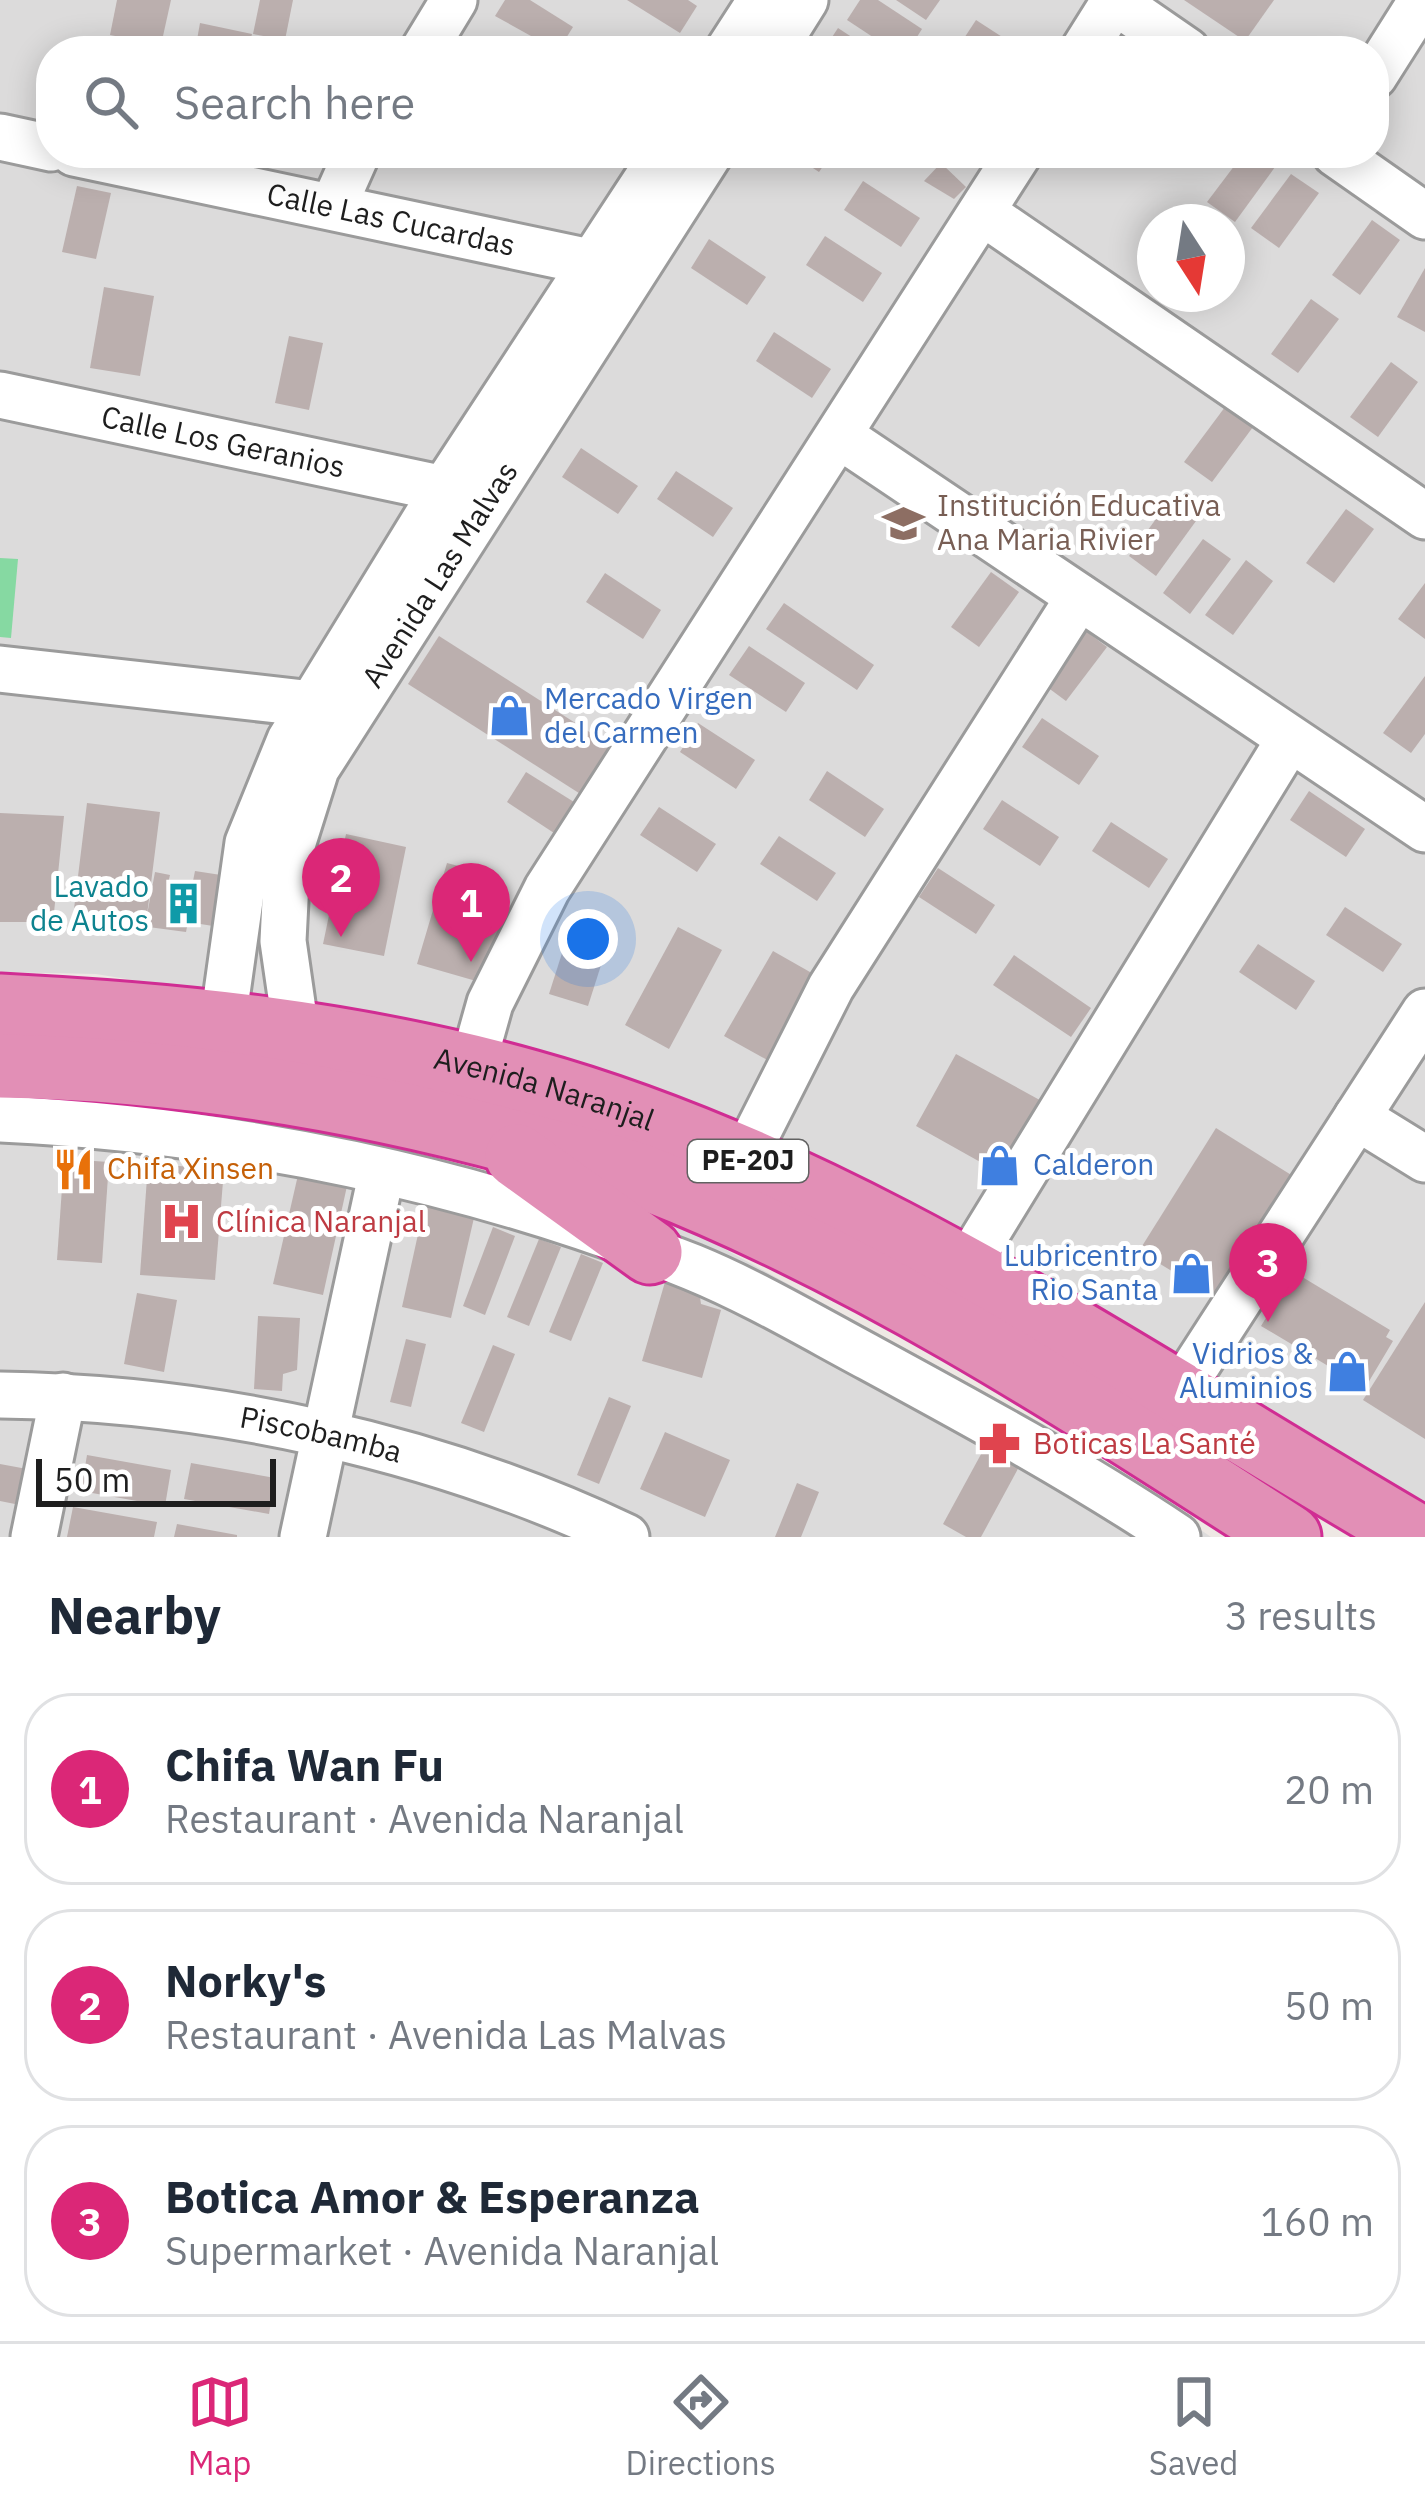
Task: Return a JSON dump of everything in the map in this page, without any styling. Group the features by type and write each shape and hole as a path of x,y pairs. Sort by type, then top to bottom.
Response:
{"highway":[{"name":"Avenida Naranjal","path":"0,1006 223,1021 472,1067 533,1082 744,1159 964,1270 1418,1537"},
{"name":"Avenida Naranjal","path":"0,1066 218,1081 378,1106 646,1178 830,1262 1092,1412 1289,1537"},
{"path":"486,1134 650,1252"}],"street":[{"path":"433,36 454,0"},
{"path":"737,36 760,0"},
{"path":"782,36 805,0"},
{"path":"1092,36 1114,0 1166,36"},
{"path":"1389,52 1422,0"},
{"path":"0,137 36,145"},
{"name":"Calle Las Cucardas","path":"146,168 615,267"},
{"path":"333,207 350,168"},
{"name":"Avenida Las Malvas","path":"223,1021 248,843 258,807 333,706 615,267 658,168"},
{"name":"Avenida Las Malvas","path":"296,1031 284,940 287,861 333,706 444,489 698,168"},
{"path":"472,1067 490,1003 520,936 729,600 840,436 1009,168"},
{"path":"1356,168 1425,216"},
{"path":"982,212 1425,516"},
{"name":"Calle Los Geranios","path":"0,395 444,489"},
{"path":"840,436 1425,830"},
{"path":"744,1159 831,987 1079,598"},
{"path":"0,669 333,706"},
{"path":"964,1270 1289,740"},
{"path":"1176,1396 1425,1012"},
{"path":"1358,1117 1425,1160"},
{"path":"0,1119 110,1126 382,1171 529,1208 650,1252 788,1314 1072,1467 1177,1537"},
{"path":"304,1537 382,1171"},
{"name":"Piscobamba","path":"0,1396 120,1400 325,1434 573,1525 626,1537"},
{"path":"34,1537 63,1396"}],"shaded area":[{"path":"0,0 1425,0 1425,1522 392,1022 96,974 0,972"},
{"path":"0,1095 206,1106 681,1225 1070,1439 1211,1537 0,1537"}],"green space":[{"path":"0,558 18,559 11,638 0,637"}],"building":[{"path":"117,0 171,0 163,36 110,35"},
{"path":"260,0 293,0 286,36 253,34"},
{"path":"505,0 530,0 573,27 567,36 531,36 495,16"},
{"path":"627,0 688,0 697,6 680,33"},
{"path":"860,0 878,0 922,29 918,36 871,36 847,20"},
{"path":"896,0 940,0 926,20"},
{"path":"1184,0 1274,0 1249,36 1238,36"},
{"path":"976,20 1001,36 966,36"},
{"path":"200,23 252,34 252,36 198,36"},
{"path":"936,168 946,168 966,187 954,199 924,181"},
{"path":"1233,168 1274,168 1245,208 1245,204 1210,204"},
{"path":"1291,174 1319,193 1279,248 1251,228"},
{"path":"863,181 920,218 901,247 844,210"},
{"path":"77,186 111,193 96,259 62,252"},
{"path":"1372,220 1400,240 1360,295 1332,275"},
{"path":"825,236 882,273 863,302 806,265"},
{"path":"709,239 766,277 747,305 691,268"},
{"path":"1425,268 1425,332 1397,317"},
{"path":"104,287 154,296 140,376 90,368"},
{"path":"1311,299 1339,319 1298,373 1271,354"},
{"path":"774,332 831,369 812,398 756,361"},
{"path":"289,336 323,343 309,410 275,403"},
{"path":"1391,362 1418,382 1378,437 1350,417"},
{"path":"1225,407 1253,427 1212,482 1184,462"},
{"path":"581,448 638,486 618,514 562,477"},
{"path":"676,471 733,508 713,537 657,499"},
{"path":"1169,501 1196,521 1156,576 1129,556"},
{"path":"1346,509 1374,529 1334,583 1306,563"},
{"path":"1203,539 1231,559 1190,614 1163,593"},
{"path":"1246,560 1273,581 1233,635 1205,615"},
{"path":"991,572 1019,592 979,647 951,627"},
{"path":"605,573 661,610 643,639 586,602"},
{"path":"1425,583 1425,639 1398,619"},
{"path":"784,603 874,665 857,690 766,629"},
{"path":"1079,626 1107,647 1066,701 1039,681"},
{"name":"Mercado Virgen del Carmen","path":"439,636 613,747 582,795 408,684"},
{"path":"749,646 805,683 786,712 729,675"},
{"path":"1425,676 1425,734 1411,753 1383,733"},
{"path":"1042,718 1099,756 1079,785 1022,747"},
{"path":"698,723 755,760 736,789 680,752"},
{"path":"827,771 884,809 865,837 809,800"},
{"path":"526,772 582,807 554,833 507,802"},
{"path":"1309,791 1365,829 1346,857 1290,820"},
{"path":"1002,800 1059,837 1040,866 983,829"},
{"path":"87,803 160,812 147,915 155,872 170,875 168,883 192,886 195,871 221,875 213,926 188,922 186,932 73,917"},
{"path":"659,807 716,844 697,872 640,835"},
{"path":"0,813 64,816 53,922 0,922"},
{"path":"1111,822 1168,859 1149,888 1092,851"},
{"path":"346,834 406,847 384,956 323,944"},
{"path":"779,836 836,873 817,901 760,864"},
{"path":"447,863 485,873 480,890 489,893 485,906 511,914 490,985 417,964"},
{"path":"938,868 995,905 976,934 919,897"},
{"path":"1345,907 1402,944 1383,972 1326,935"},
{"path":"571,925 610,937 588,1006 549,994"},
{"path":"678,927 722,950 669,1049 625,1025"},
{"path":"1258,944 1315,981 1296,1010 1239,972"},
{"path":"773,951 817,976 769,1061 724,1036"},
{"path":"1014,955 1091,1008 1071,1037 993,985"},
{"path":"956,1054 1047,1104 1007,1177 916,1126"},
{"path":"1216,1128 1301,1181 1224,1303 1139,1251"},
{"path":"64,1159 109,1162 102,1263 57,1260"},
{"name":"Clínica Naranjal","path":"148,1164 224,1169 215,1280 140,1275"},
{"path":"298,1175 347,1186 323,1295 273,1284"},
{"path":"426,1198 476,1209 451,1318 402,1307"},
{"path":"493,1227 515,1236 485,1315 463,1306"},
{"path":"539,1239 561,1247 529,1326 507,1317"},
{"path":"581,1254 603,1263 571,1341 549,1332"},
{"path":"1294,1272 1390,1330 1386,1337 1393,1341 1365,1388 1261,1326"},
{"path":"667,1275 698,1284 701,1304 721,1310 702,1378 642,1361"},
{"path":"137,1293 177,1300 164,1372 124,1364"},
{"path":"1425,1302 1425,1439 1363,1400"},
{"path":"258,1316 300,1318 297,1370 283,1374 282,1391 254,1389"},
{"path":"406,1339 426,1344 411,1407 390,1402"},
{"path":"493,1345 515,1354 484,1432 461,1423"},
{"path":"609,1397 631,1406 599,1484 577,1475"},
{"path":"665,1432 730,1460 705,1517 640,1489"},
{"path":"992,1434 1027,1452 981,1537 966,1537 943,1524"},
{"path":"87,1455 171,1470 165,1506 81,1491"},
{"path":"191,1463 275,1478 269,1514 184,1499"},
{"path":"0,1464 27,1469 20,1505 0,1501"},
{"path":"797,1483 819,1492 801,1537 775,1537"},
{"path":"73,1507 157,1522 154,1537 67,1537"},
{"path":"177,1524 237,1535 237,1537 174,1537"}],"place":[{"name":"Institución Educativa Ana Maria Rivier","path":"903,523"},
{"name":"Mercado Virgen del Carmen","path":"510,716"},
{"name":"Lavado de Autos","path":"183,904"},
{"name":"Norky's","path":"341,937"},
{"name":"Chifa Wan Fu","path":"471,962"},
{"name":"Calderon","path":"999,1165"},
{"name":"Chifa Xinsen","path":"73,1169"},
{"name":"Clínica Naranjal","path":"182,1222"},
{"name":"Lubricentro Rio Santa","path":"1192,1273"},
{"name":"Botica Amor & Esperanza","path":"1268,1322"},
{"name":"Vidrios & Aluminios","path":"1347,1371"},
{"name":"Boticas La Santé","path":"999,1444"}]}
